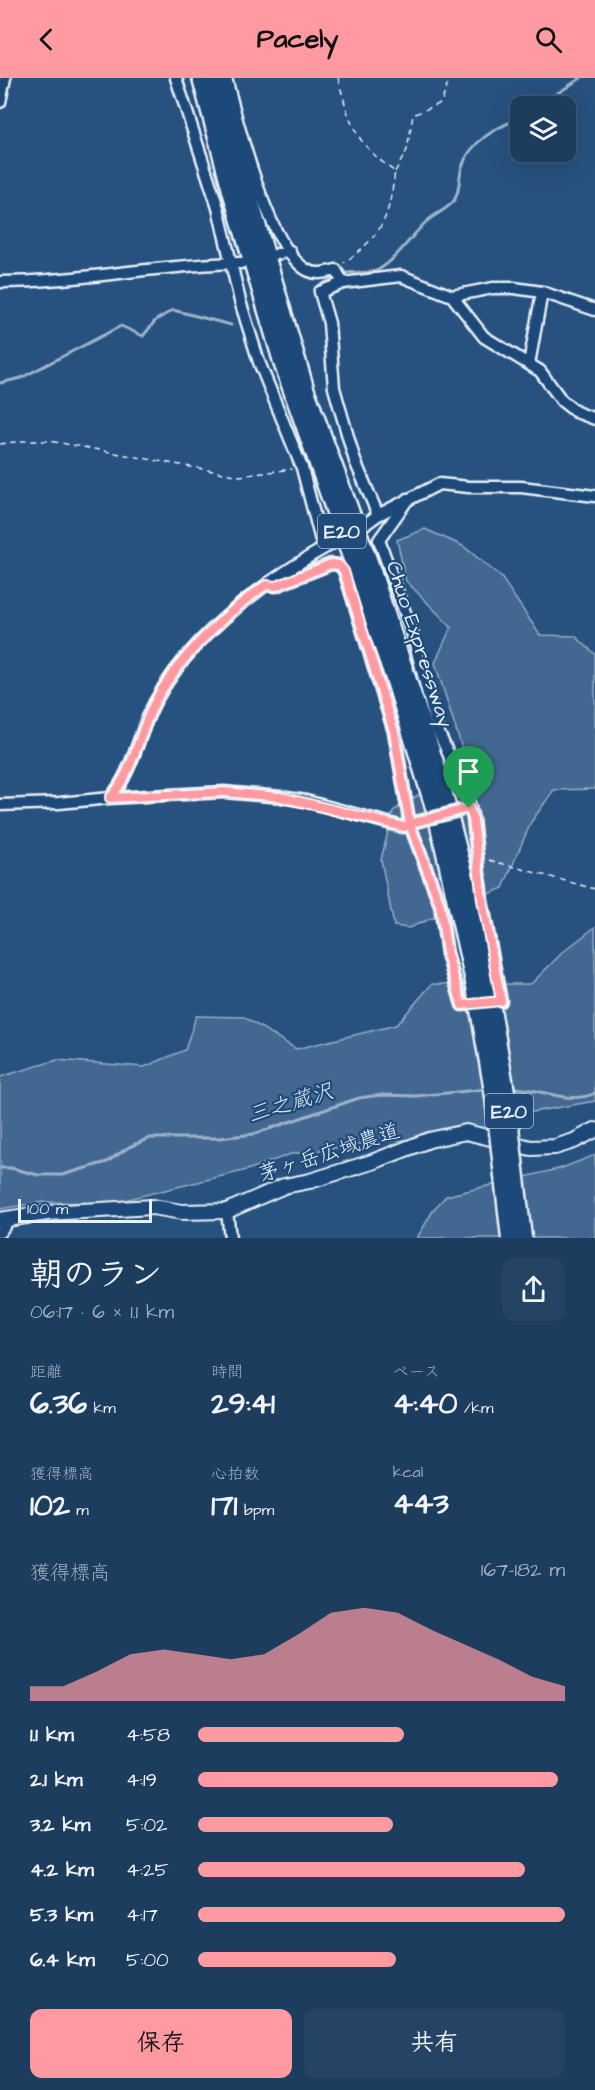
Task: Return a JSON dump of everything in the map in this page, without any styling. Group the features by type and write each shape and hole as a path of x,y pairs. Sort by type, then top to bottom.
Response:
{"highway":[{"name":"Chuo Expressway","path":"201,78 232,194 283,365 395,681 437,817 506,1092 524,1238"},
{"name":"Chuo Expressway","path":"214,78 306,391 373,572 439,775 467,885 510,1238"}],"main road":[{"name":"茅ヶ岳広域農道","path":"5,1219 153,1207 182,1212 227,1211 284,1186 330,1175 429,1140 456,1134 466,1132 531,1148 555,1147 595,1130"}],"street":[{"path":"0,102 5,78"},
{"path":"176,78 237,263 240,301 259,362 302,468 323,548"},
{"path":"226,78 255,183 290,251 307,271 320,274 336,270 344,283"},
{"path":"277,254 290,251"},
{"path":"0,282 102,276 160,267 237,263"},
{"path":"378,514 355,461 334,388 329,323 321,292 344,283 401,276 452,296 484,337 540,371 562,400 576,412 595,419"},
{"path":"452,296 493,288 542,292 595,310"},
{"path":"529,363 542,292"},
{"path":"367,523 378,514 439,484 469,488 521,487 595,496"},
{"path":"266,585 276,586 331,564 339,565 344,571 394,732 413,824 440,905 447,954 462,1005 501,1001 482,900 473,819 466,809 467,795 437,729 412,632 402,611 379,540 408,499"},
{"path":"110,798 122,780 154,704 166,683 220,622 266,585 334,542"},
{"path":"0,805 224,792 306,801 377,822 404,827 466,809"},
{"path":"227,1211 230,1238"},
{"path":"0,1232 5,1219"}],"path":[{"path":"338,78 353,130 365,147 395,172"},
{"path":"336,270 366,246 382,226 388,215 395,172 407,150 413,115 441,103 450,78"},
{"path":"0,444 50,441 240,476 302,468"},
{"path":"478,857 595,889"}],"shaded area":[{"path":"425,529 463,546 501,577 540,635 575,636 595,654 595,789 554,790 531,822 503,888 409,928 394,926 381,860 393,811 467,764 435,663 451,627 406,581 397,540"},
{"path":"595,927 595,1101 527,1113 510,1123 463,1135 377,1142 291,1154 247,1170 112,1203 43,1202 0,1209 0,1077 57,1060 144,1067 185,1050 196,1016 244,1017 296,1049 396,1025 432,984 531,984 563,952"},
{"path":"595,1155 595,1238 417,1238 434,1209 446,1196 562,1168"}],"waterway":[{"path":"553,96 581,78"},
{"path":"342,274 378,270 391,260 427,221 453,202 462,167 471,150 486,136 510,123"},
{"path":"316,287 336,277"},
{"path":"0,383 21,378 121,326 143,336 156,320 173,310 231,325"},
{"name":"三之蔵沢","path":"510,1088 575,1098 595,1093"},
{"name":"三之蔵沢","path":"0,1168 11,1168 38,1175 62,1175 107,1162 129,1147 150,1138 220,1138 254,1134 359,1098 380,1095 416,1096 488,1089"}],"route":[{"path":"469,808 416,822 410,825 404,827 377,822 306,801 281,797 224,792 110,798 122,780 154,704 166,683 184,660 220,622 266,585 276,586 331,564 339,565 344,571 394,732 410,825 440,905 447,954 462,1005 501,1001 482,900 473,819 469,808"}]}
